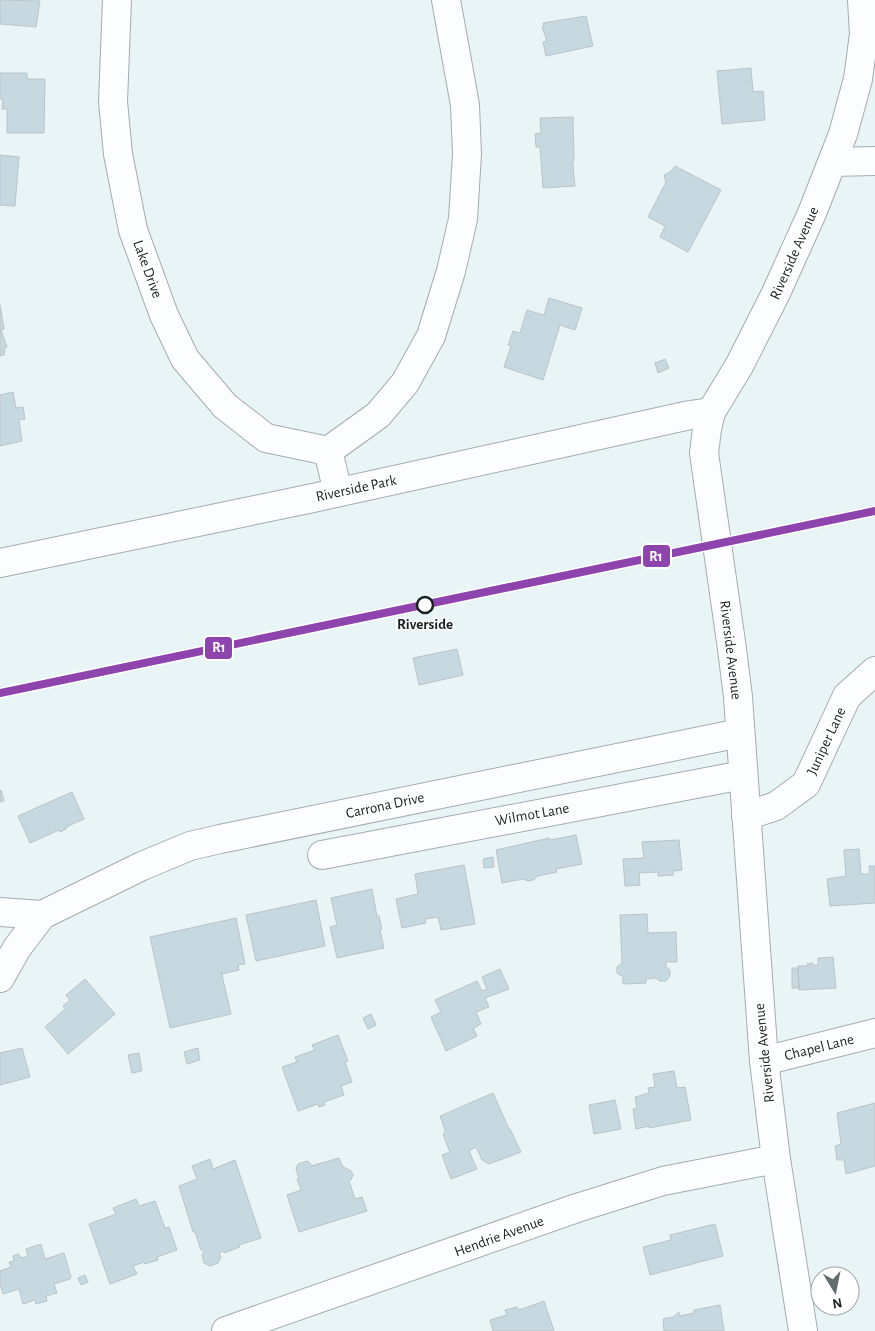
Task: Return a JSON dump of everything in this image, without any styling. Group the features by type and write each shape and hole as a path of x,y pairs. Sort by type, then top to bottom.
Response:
{"street":[{"name":"Lake Drive","path":"118,0 113,102 118,154 134,230 164,315 185,359 225,406 266,438 328,451"},
{"path":"338,492 328,451 378,415 405,383 431,336 451,271 463,219 466,105 446,0"},
{"name":"Riverside Avenue","path":"803,1331 776,1159 764,1061 732,649 704,453 711,412 739,366 776,294 833,162 858,79 864,34 862,0"},
{"path":"833,162 875,161"},
{"name":"Riverside Park","path":"0,563 711,412"},
{"name":"Juniper Lane","path":"746,816 776,806 806,784 848,696 875,671"},
{"name":"Carrona Drive","path":"0,978 16,948 42,915 142,866 190,846 220,838 740,733"},
{"name":"Wilmot Lane","path":"322,854 743,775"},
{"path":"0,912 42,915"},
{"name":"Chapel Lane","path":"764,1061 875,1032"},
{"name":"Hendrie Avenue","path":"226,1331 577,1208 662,1181 776,1159"}],"building":[{"path":"0,0 40,1 36,27 0,24"},
{"path":"586,16 593,46 546,56 543,42 547,41 542,27 544,27 543,23"},
{"path":"751,68 753,92 763,91 765,120 722,124 717,71"},
{"path":"0,73 27,73 27,79 45,79 44,133 7,133 7,109 2,109 3,99 0,99"},
{"path":"573,117 575,186 543,188 540,147 536,147 535,134 541,133 540,118"},
{"path":"0,155 19,157 15,206 0,205"},
{"path":"675,166 721,190 688,252 660,237 665,226 648,217 666,182 664,175"},
{"path":"549,298 582,308 575,330 560,325 543,380 504,367 511,346 508,345 513,331 520,333 527,310 544,315"},
{"path":"0,305 4,329 1,330 7,347 5,348 4,355 0,356"},
{"path":"665,359 669,368 658,373 655,363"},
{"path":"13,392 16,408 23,407 25,419 19,420 22,441 0,446 0,395"},
{"path":"457,649 463,675 419,685 413,658"},
{"path":"0,791 4,801 0,802"},
{"path":"72,792 84,819 66,827 66,829 60,832 59,830 30,843 18,816"},
{"path":"576,835 582,864 556,869 557,872 538,876 533,880 523,879 502,883 496,850 549,838 550,840"},
{"path":"679,840 682,870 673,871 673,875 658,876 658,872 639,873 640,885 625,886 623,859 644,858 642,842"},
{"path":"859,849 861,874 870,874 869,866 875,866 875,903 830,906 827,879 846,876 844,850"},
{"path":"493,857 494,867 484,868 483,859"},
{"path":"464,865 475,924 441,930 438,917 425,919 426,923 402,928 396,899 418,894 415,874"},
{"path":"372,889 377,916 379,916 382,929 380,930 384,948 337,958 330,927 337,925 331,898"},
{"path":"316,900 325,946 256,961 246,915"},
{"path":"647,914 648,933 676,932 677,962 666,962 666,967 670,970 670,976 666,981 659,981 656,978 646,979 646,983 623,984 623,977 617,973 617,967 622,963 620,915"},
{"path":"236,918 245,964 238,965 239,970 222,974 221,971 231,1014 170,1028 150,937"},
{"path":"833,957 836,988 799,990 798,966 808,966 807,964 813,963 813,965 818,965 818,958"},
{"path":"792,968 798,968 799,988 792,988"},
{"path":"500,969 509,989 485,998 489,1007 476,1012 481,1024 473,1028 477,1036 446,1051 431,1017 441,1012 435,1000 477,981 482,991 487,989 482,977"},
{"path":"85,979 115,1014 68,1054 45,1027 65,1009 63,1006 70,1000 66,995"},
{"path":"371,1014 376,1025 368,1029 363,1018"},
{"path":"338,1035 348,1061 345,1062 352,1082 341,1086 344,1095 324,1102 325,1105 319,1107 318,1104 298,1111 282,1067 297,1062 295,1057 315,1050 312,1045"},
{"path":"22,1048 30,1077 0,1085 0,1053"},
{"path":"198,1048 200,1060 187,1064 184,1052"},
{"path":"139,1053 142,1071 132,1073 128,1055"},
{"path":"674,1071 677,1088 685,1087 691,1120 636,1129 633,1109 637,1108 635,1097 649,1093 648,1088 655,1087 653,1074"},
{"path":"493,1093 521,1152 489,1164 482,1160 476,1147 469,1151 477,1169 451,1179 442,1155 450,1152 443,1134 445,1130 440,1116"},
{"path":"615,1100 621,1129 594,1134 589,1105"},
{"path":"875,1103 875,1166 846,1174 844,1160 837,1160 835,1146 841,1144 837,1113"},
{"path":"339,1158 342,1166 351,1171 353,1175 349,1181 355,1199 362,1197 367,1211 299,1232 287,1195 301,1190 297,1179 299,1179 296,1169 298,1164 307,1161 311,1166"},
{"path":"210,1159 213,1169 235,1160 261,1238 239,1245 240,1247 224,1253 223,1251 219,1253 221,1257 218,1263 210,1266 204,1263 202,1255 204,1252 201,1250 195,1232 193,1232 179,1186 197,1179 192,1166"},
{"path":"136,1199 139,1206 155,1201 165,1228 169,1227 177,1250 157,1257 158,1260 133,1266 137,1274 110,1284 89,1224 116,1214 113,1208"},
{"path":"715,1224 723,1256 650,1275 643,1247 671,1240 670,1235"},
{"path":"41,1244 45,1259 64,1253 70,1279 54,1284 57,1293 46,1296 47,1301 36,1304 35,1300 23,1304 19,1289 3,1294 0,1284 0,1271 11,1267 9,1262 14,1261 13,1256 18,1254 22,1258 28,1256 26,1249"},
{"path":"85,1275 88,1282 81,1285 78,1278"},
{"path":"544,1301 554,1331 493,1331 490,1320 507,1315 505,1310 517,1307 519,1310"},
{"path":"720,1305 724,1331 664,1331 663,1319 673,1317 679,1312 679,1316 694,1313 694,1310"}],"transit line":[{"name":"R1","path":"0,693 875,511"}],"place":[{"name":"Riverside","path":"425,605"}]}
